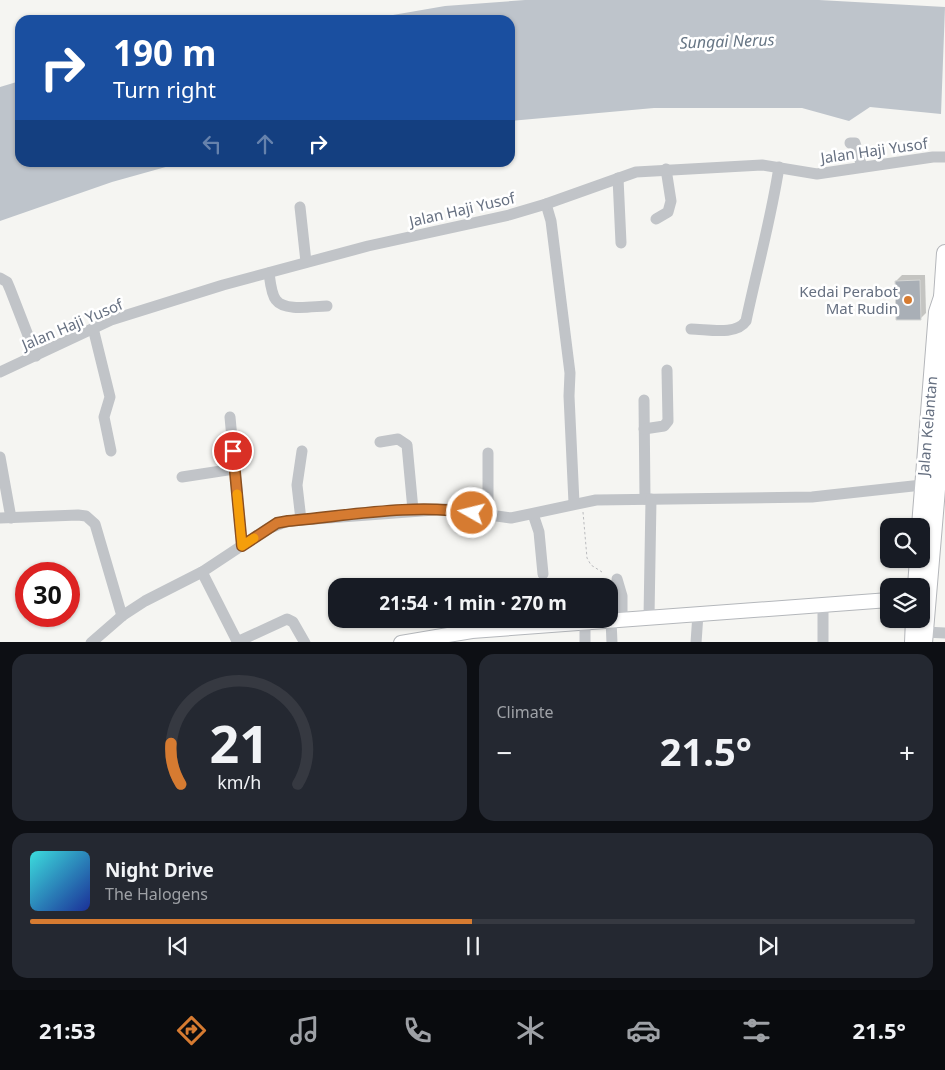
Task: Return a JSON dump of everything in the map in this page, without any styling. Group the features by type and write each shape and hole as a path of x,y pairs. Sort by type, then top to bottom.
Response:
{"highway":[{"name":"Jalan Kelantan","path":"927,578 937,484 937,312 944,307 945,253"},
{"name":"Jalan Kelantan","path":"923,518 937,484"}],"main road":[{"path":"618,619 880,601"},
{"path":"401,642 472,631 510,628"}],"street":[{"path":"850,143 855,143 858,148 862,167"},
{"name":"Jalan Haji Yusof","path":"0,372 111,320 223,285 306,262 546,204 636,172 762,165 817,174 933,157 945,157"},
{"path":"691,329 734,330 742,326 746,321 763,242 772,214 779,167"},
{"path":"656,219 668,212 671,201 666,169"},
{"path":"618,178 621,243"},
{"path":"546,204 551,221 571,378 569,396 578,502"},
{"path":"300,207 306,262"},
{"path":"268,273 275,300 281,304 290,307 327,306"},
{"path":"0,278 4,279 10,289 36,356"},
{"path":"93,328 110,397 104,417 111,451"},
{"path":"644,429 664,426 668,421 667,370"},
{"path":"644,400 648,499 649,617"},
{"path":"230,417 242,546"},
{"path":"380,442 398,439 407,445 413,510"},
{"path":"301,520 297,485 302,451"},
{"path":"488,453 488,516"},
{"path":"0,457 6,518 78,515 90,519 95,524 122,616"},
{"path":"182,477 234,469"},
{"path":"91,642 122,616 145,601 202,572 277,523 413,510 448,509 510,518 578,502 648,499 812,497 937,484"},
{"path":"533,514 540,532 543,574"},
{"path":"202,572 238,642 287,619 293,622 305,642"},
{"path":"618,582 622,596 618,611"},
{"path":"823,604 823,642"},
{"path":"696,642 698,614"},
{"path":"585,642 586,628"},
{"path":"612,642 614,628"},
{"path":"921,639 945,633"}],"path":[{"path":"578,502 587,558 591,565 602,572"}],"water":[{"name":"Sungai Nerus","path":"525,0 819,0 945,7 941,114 870,107 849,121 802,108 654,108 515,121 515,15 393,15 445,6"},
{"path":"15,82 15,167 166,167 112,182 0,221 0,87"}],"building":[{"name":"Kedai Perabot Mat Rudin","path":"920,280 921,320 896,320 895,281"}],"slow traffic":[{"path":"237,494 242,546 254,538"}],"place":[{"name":"Kedai Perabot Mat Rudin","path":"908,300"}],"route":[{"path":"233,451 242,546 277,523 288,521 413,510 448,509 472,513"}]}
